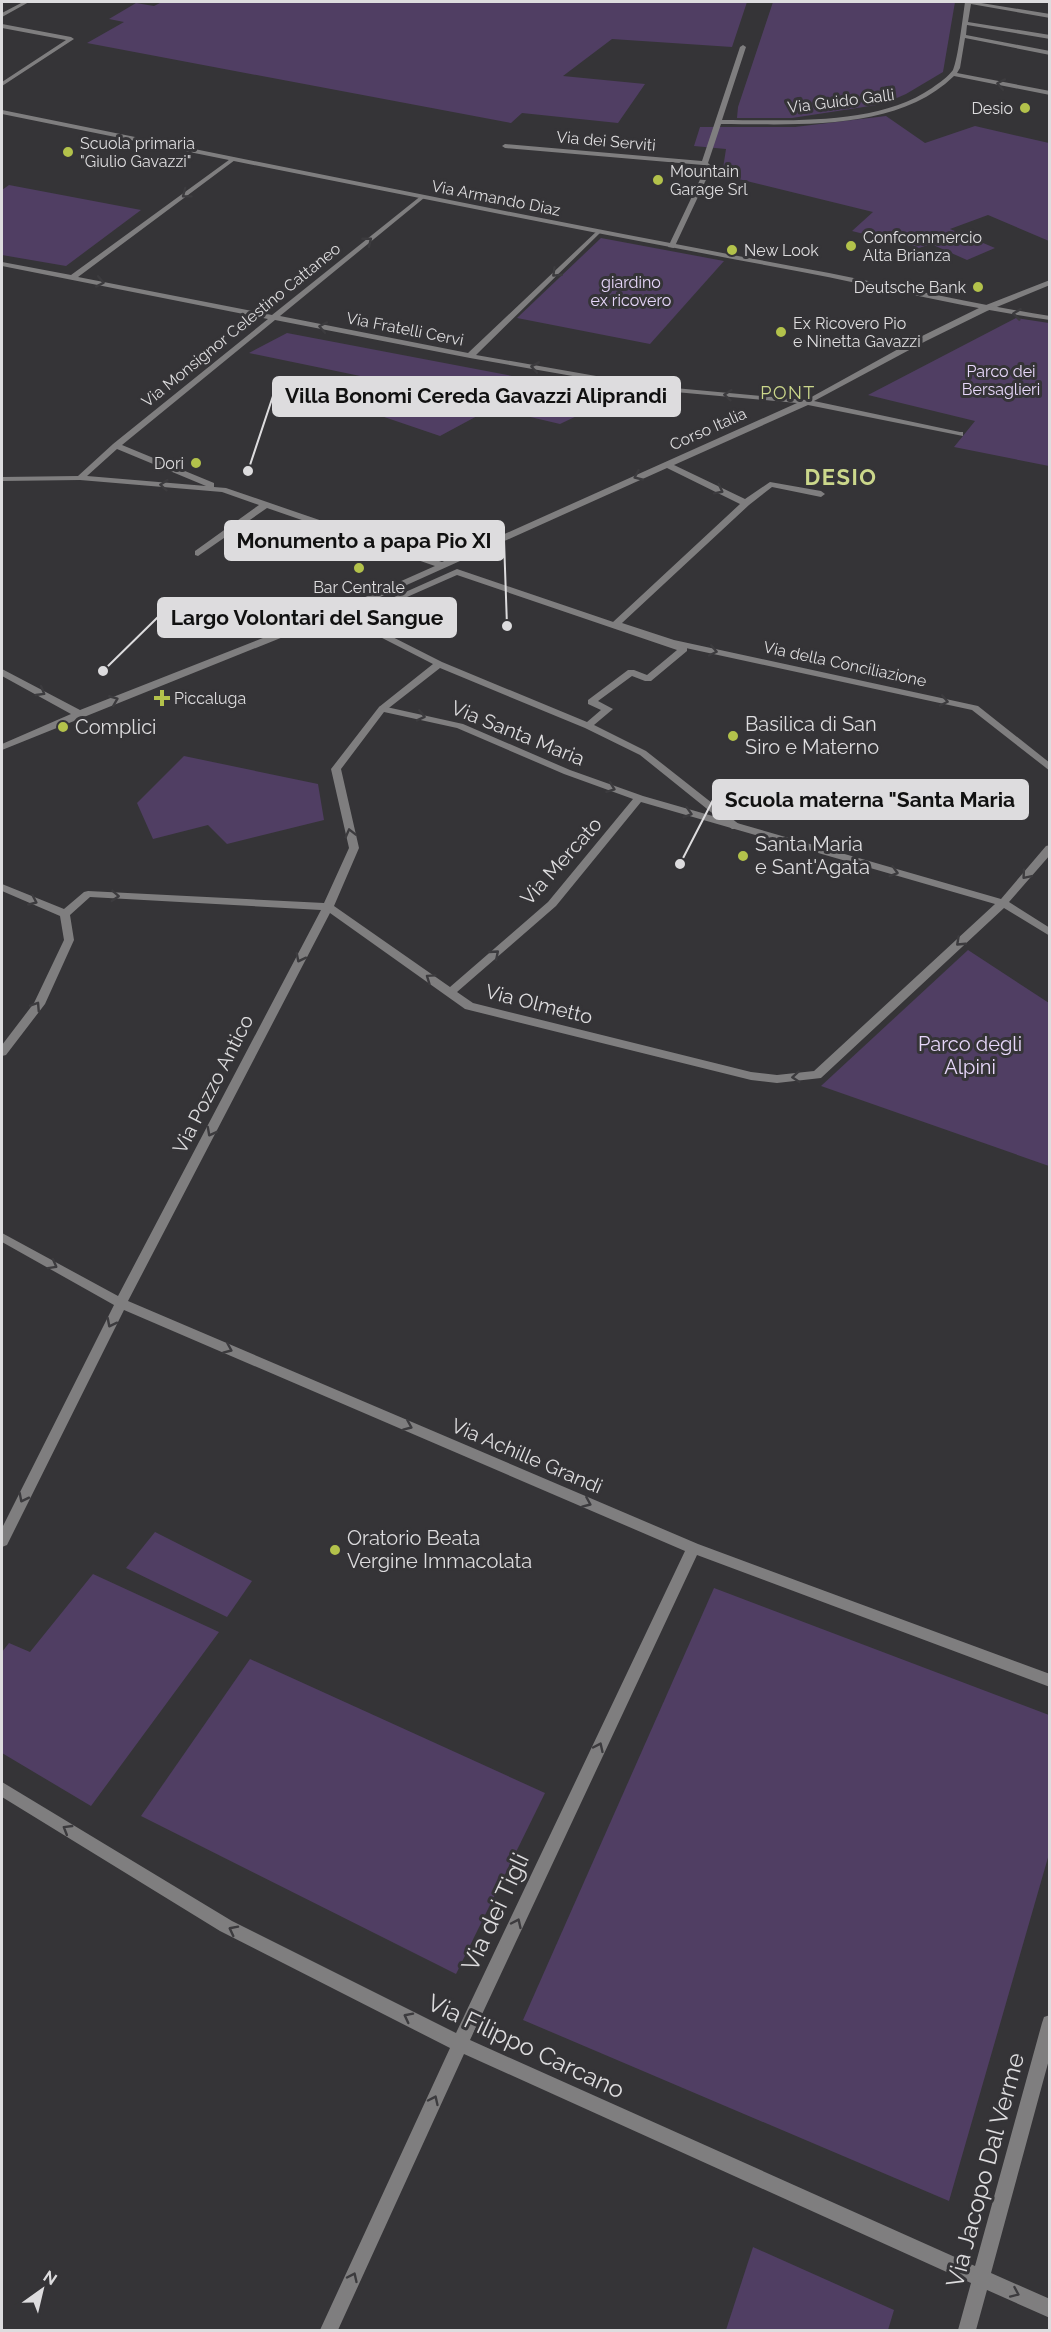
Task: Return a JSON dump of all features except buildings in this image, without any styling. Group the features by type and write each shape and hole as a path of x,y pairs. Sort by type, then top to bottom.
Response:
{"street":[{"path":"2,15 26,2"},
{"path":"1050,16 968,2 964,36 957,68 953,74 1050,93"},
{"path":"965,23 1050,37"},
{"path":"2,26 71,39 2,84"},
{"path":"964,36 1050,53"},
{"path":"672,247 710,167 705,163 743,46"},
{"name":"Via Guido Galli","path":"720,122 794,122 894,110 919,99 953,74"},
{"name":"Via Armando Diaz","path":"2,112 672,247 827,275 984,309 1050,318"},
{"name":"Via dei Serviti","path":"505,146 705,163"},
{"path":"73,277 233,159"},
{"name":"Via Monsignor Celestino Cattaneo","path":"80,478 273,317 423,197"},
{"path":"470,356 598,232"},
{"name":"Via Fratelli Cervi","path":"2,264 470,356 653,388 807,402 960,434"},
{"name":"Corso Italia","path":"2,747 79,714 347,608 807,402 923,339 984,309 1050,282"},
{"path":"116,446 223,490 684,649 648,679 632,672 591,702 608,709 588,726"},
{"path":"666,464 746,503"},
{"path":"2,479 80,478 223,490"},
{"path":"615,625 746,503 770,484 821,494"},
{"path":"198,553 265,505"},
{"path":"458,572 350,619 439,664 588,726 643,753 736,827"},
{"name":"Via della Conciliazione","path":"615,625 672,642 975,708 1050,768"},
{"name":"Via Pozzo Antico","path":"2,1541 121,1303 328,907 354,848 336,769 382,709 439,664"},
{"path":"2,672 79,714"},
{"name":"Via Santa Maria","path":"382,709 460,726 567,772 639,798 1003,903 1050,933"},
{"name":"Via Mercato","path":"451,992 552,904 639,798"},
{"name":"Via Olmetto","path":"328,907 469,1006 751,1076 777,1079 818,1075 1003,903 1050,848"},
{"path":"2,887 64,914"},
{"path":"64,914 88,894 328,907"},
{"path":"2,1052 39,1004 69,940 64,914"},
{"name":"Via Achille Grandi","path":"2,1236 121,1303 693,1548 1050,1681"},
{"name":"Via dei Tigli","path":"329,2331 460,2044 693,1548"},
{"name":"Via Filippo Carcano","path":"2,1789 226,1926 460,2044 1050,2308"},
{"name":"Via Jacopo Dal Verme","path":"967,2331 1050,2023"}],"green space":[{"path":"162,2 747,2 732,47 612,39 563,76 645,84 618,123 522,113 511,123 87,43 124,22 109,19 136,3 154,6"},
{"path":"773,2 955,2 943,72 906,94 883,104 792,118 737,118 738,107"},
{"path":"886,116 925,143 975,126 1049,143 1049,241 988,215 950,229 995,248 967,260 931,244 919,248 852,231 873,212 722,175 726,149 694,146 700,127 795,127"},
{"path":"9,185 141,210 66,266 2,255 2,190"},
{"name":"giardino ex ricovero","path":"601,238 724,261 650,344 517,318"},
{"name":"Parco dei Bersaglieri","path":"1016,318 1049,323 1049,466 954,447 975,421 868,395"},
{"path":"287,333 596,392 610,387 627,392 560,424 492,408 440,436 340,402 365,377 249,353"},
{"path":"184,756 318,784 324,820 227,844 208,825 153,839 137,803"},
{"name":"Parco degli Alpini","path":"968,950 1049,1003 1049,1166 821,1086"},
{"path":"155,1532 252,1581 227,1617 126,1568"},
{"path":"93,1574 219,1632 91,1806 2,1753 2,1652 9,1643 30,1652"},
{"path":"714,1588 1049,1715 1049,1854 949,2201 523,2020"},
{"path":"250,1659 545,1793 456,1974 141,1816"},
{"path":"753,2247 894,2310 888,2330 726,2330"}],"place":[{"name":"Desio","path":"1025,108"},
{"name":"Scuola primaria \"Giulio Gavazzi\"","path":"68,152"},
{"name":"Mountain Garage Srl","path":"658,180"},
{"name":"Confcommercio Alta Brianza","path":"851,246"},
{"name":"New Look","path":"732,250"},
{"name":"Deutsche Bank","path":"978,287"},
{"name":"Ex Ricovero Pio e Ninetta Gavazzi","path":"781,332"},
{"name":"Dori","path":"196,463"},
{"name":"Villa Bonomi Cereda Gavazzi Aliprandi","path":"248,471"},
{"name":"Bar Centrale","path":"359,568"},
{"name":"Monumento a papa Pio XI","path":"507,626"},
{"name":"Largo Volontari del Sangue","path":"103,671"},
{"name":"Piccaluga","path":"162,698"},
{"name":"Complici","path":"63,727"},
{"name":"Basilica di San Siro e Materno","path":"733,736"},
{"name":"Santa Maria e Sant'Agata","path":"743,856"},
{"name":"Scuola materna \"Santa Maria","path":"680,864"},
{"name":"Oratorio Beata Vergine Immacolata","path":"335,1550"}],"district":[{"name":"PONT","path":"788,392"},
{"name":"DESIO","path":"841,477"}]}
